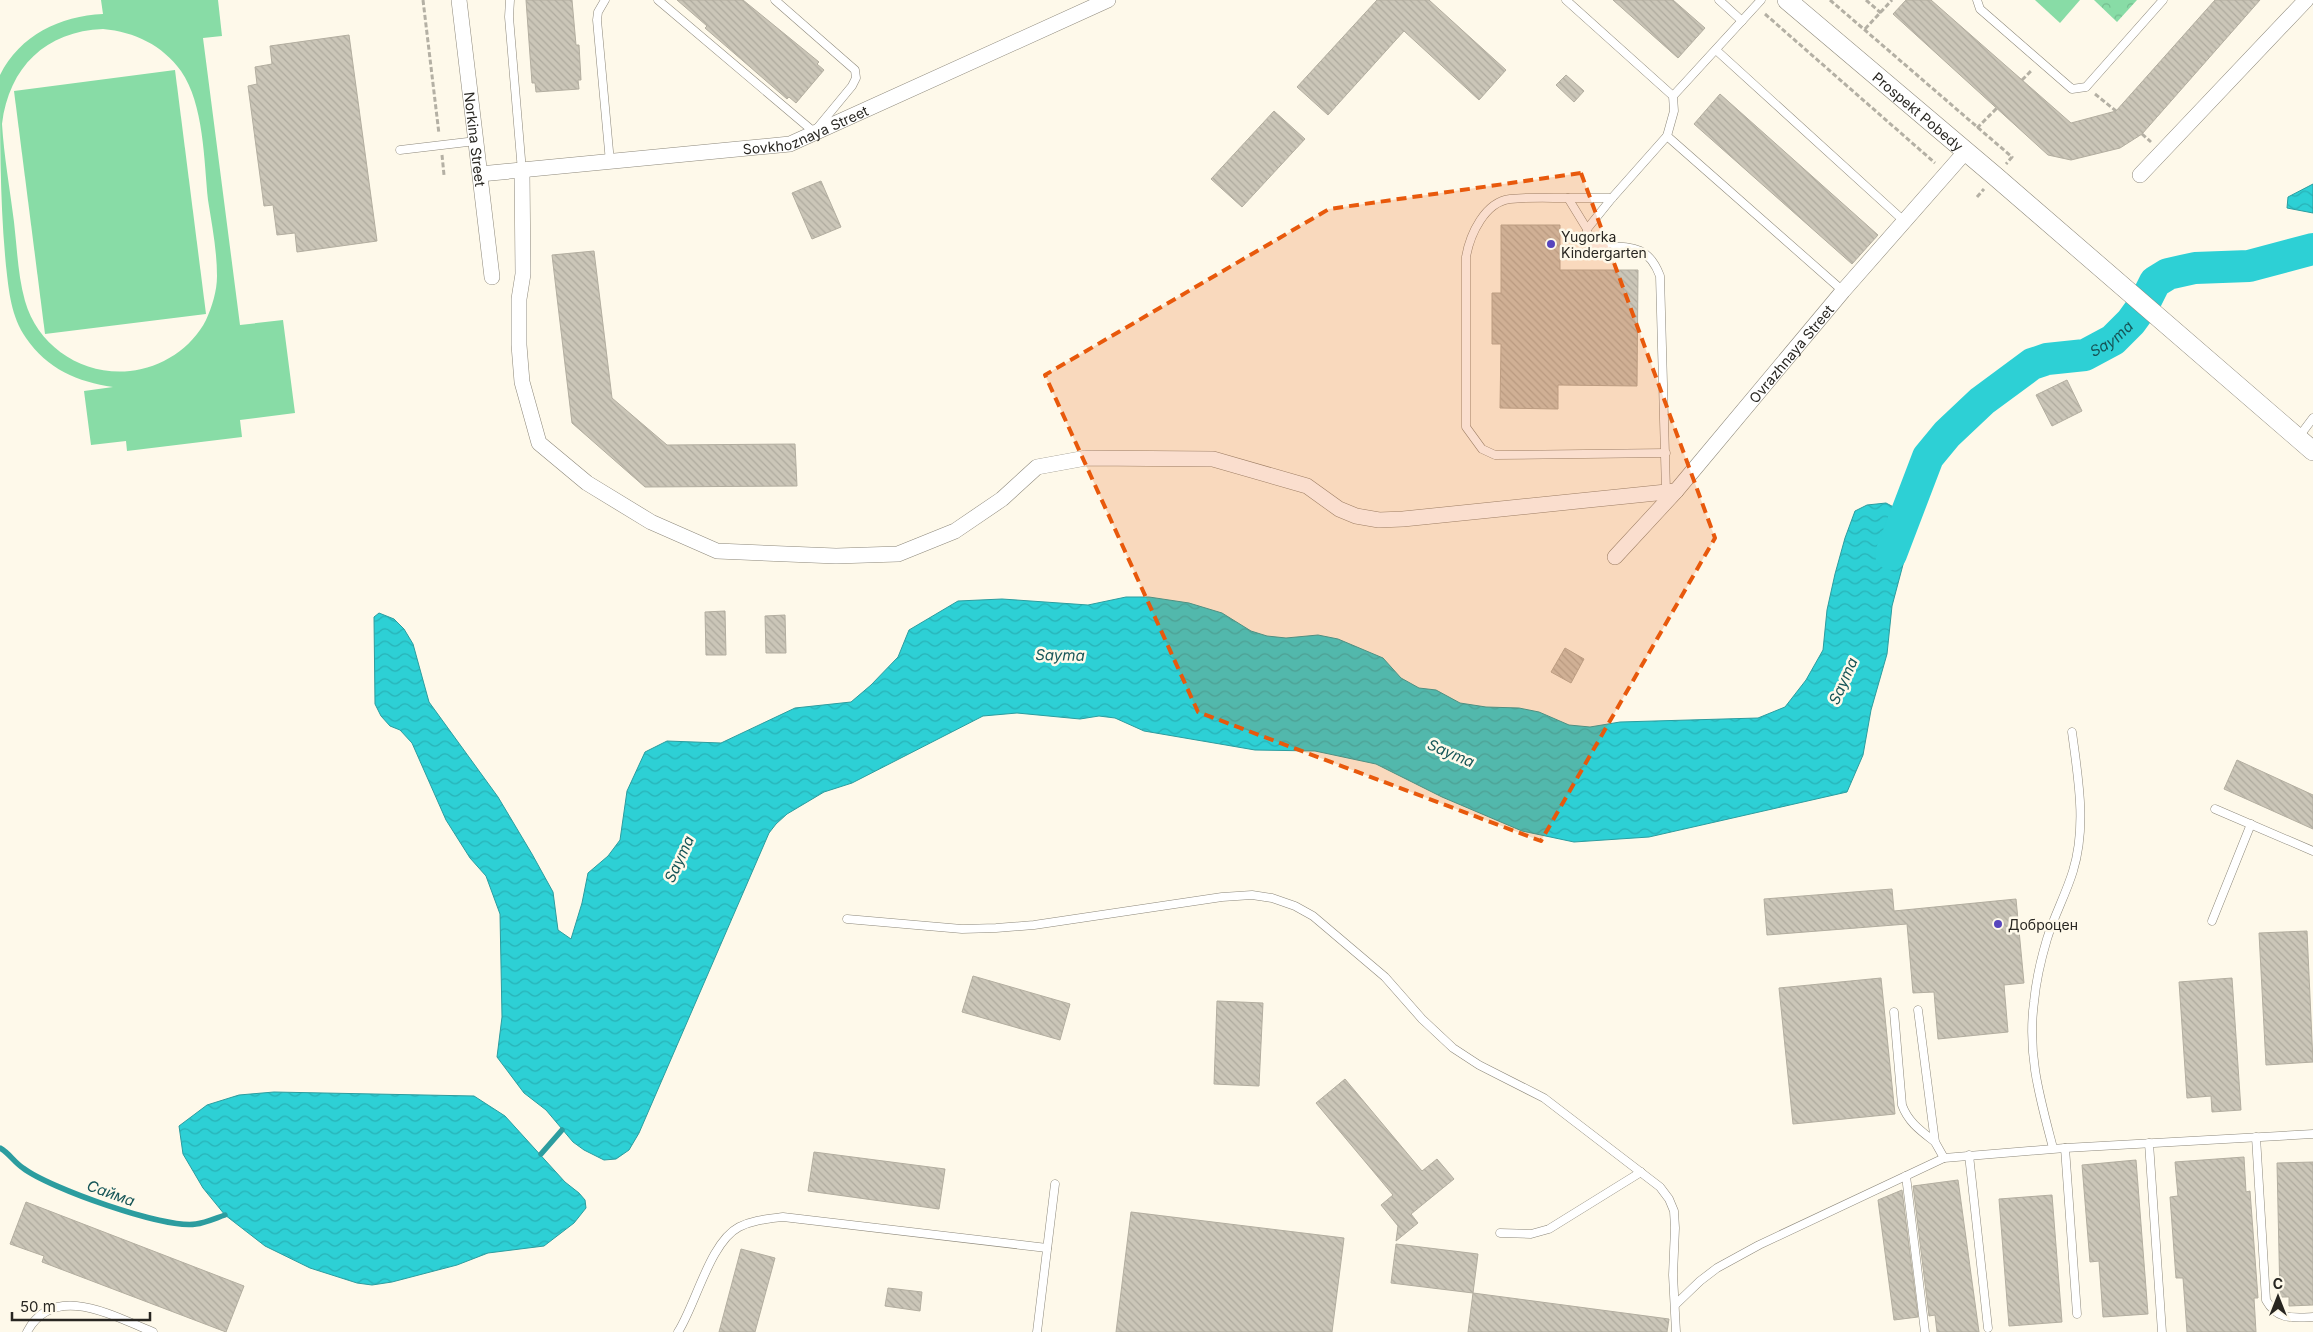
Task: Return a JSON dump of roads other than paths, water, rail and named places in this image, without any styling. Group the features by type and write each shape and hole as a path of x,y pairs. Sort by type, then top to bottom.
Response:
{"street":[{"name":"Norkina Street","path":"459,0 492,277"},
{"name":"Sovkhoznaya Street","path":"480,174 790,144 1108,0"},
{"name":"Prospekt Pobedy","path":"1787,0 1966,151 2202,357 2298,438"},
{"path":"2140,175 2306,0"},
{"name":"Ovrazhnaya Street","path":"1615,557 1966,151"},
{"path":"522,171 523,274 519,299 519,345 522,382 539,443 595,488 651,522 717,551 836,556 898,554 955,530 1002,499 1037,467 1086,458 1213,458 1307,486 1339,510 1356,516 1379,520 1671,491"},
{"path":"2298,438 2313,452"}],"lane":[{"path":"510,0 509,17 522,171"},
{"path":"605,0 598,12 597,20 610,162"},
{"path":"658,0 814,132 852,86 856,78 855,70 775,0"},
{"path":"1566,0 1673,96 1674,111 1667,136 1587,229"},
{"path":"1718,0 1742,21"},
{"path":"1978,0 1980,9 2072,89 2086,87 2163,0"},
{"path":"1673,96 1758,3"},
{"path":"1716,50 1904,221"},
{"path":"1667,136 1843,291"},
{"path":"400,150 476,140"},
{"path":"1568,198 1587,229 1587,240 1590,244 1632,246 1645,252 1655,264 1660,276 1666,453 1671,491"},
{"path":"1612,198 1509,199 1499,203 1482,218 1470,238 1466,256 1466,427 1482,449 1495,456 1666,453"},
{"path":"2298,438 2313,418"},
{"path":"2052,1148 2034,1073 2032,1047 2033,1004 2047,938 2073,872 2080,833 2081,810 2072,732"},
{"path":"2215,808 2313,851"},
{"path":"2212,920 2251,824"},
{"path":"847,919 962,929 1034,925 1222,897 1252,896 1272,898 1295,906 1313,916 1385,977 1422,1019 1453,1048 1479,1065 1544,1098 1660,1187 1669,1198 1674,1211 1676,1228 1673,1275 1676,1332"},
{"path":"1918,1010 1935,1142"},
{"path":"1894,1012 1905,1113 1914,1125 1935,1142 1944,1158"},
{"path":"1676,1304 1700,1281 1759,1245 1944,1158 2052,1148 2313,1134"},
{"path":"2256,1137 2266,1300 2272,1311 2282,1316 2297,1318 2313,1317"},
{"path":"2149,1143 2162,1332"},
{"path":"2065,1148 2077,1314"},
{"path":"1969,1156 1988,1328"},
{"path":"1500,1233 1530,1234 1549,1229 1641,1172"},
{"path":"1906,1176 1925,1332"},
{"path":"1037,1332 1055,1184"},
{"path":"678,1332 688,1316 716,1249 737,1228 758,1219 783,1217 1047,1248"},
{"path":"28,1332 40,1316 55,1308 71,1304 92,1308 152,1332"}],"water":[{"path":"2313,184 2313,213 2287,208 2288,197"},
{"path":"1886,503 1905,513 1911,524 1909,542 1892,606 1887,654 1871,710 1863,755 1847,792 1649,837 1574,842 1522,831 1442,797 1376,764 1315,751 1255,750 1144,731 1115,718 1099,716 1080,719 1017,713 983,716 852,783 824,792 787,814 776,824 769,833 639,1133 629,1150 616,1159 604,1160 573,1142 546,1110 524,1093 497,1057 502,1017 500,914 486,876 470,858 446,820 412,743 400,730 390,726 381,716 375,704 374,617 379,613 394,619 404,629 413,644 429,702 498,797 553,892 558,930 571,939 582,903 588,873 608,856 620,840 627,791 645,752 667,741 721,743 795,708 851,702 871,685 898,657 909,630 958,601 1002,599 1088,605 1126,597 1149,597 1189,603 1222,613 1251,631 1267,636 1286,638 1318,635 1338,639 1383,658 1401,678 1419,688 1436,690 1460,703 1486,707 1519,708 1539,712 1569,725 1590,727 1620,722 1758,718 1785,707 1806,680 1823,650 1827,610 1835,574 1855,511 1867,505"},
{"path":"274,1092 474,1096 505,1116 565,1182 579,1193 585,1200 586,1208 574,1223 544,1246 488,1253 457,1265 392,1282 372,1285 357,1283 310,1268 265,1246 225,1215 203,1188 183,1154 179,1126 207,1105 239,1095"}],"waterway":[{"name":"Sayma","path":"1891,554 1928,457 1947,434 1982,401 2032,364 2047,359 2085,355 2113,340 2131,322 2144,304 2155,282 2168,274 2195,268 2249,266 2313,249"},
{"path":"541,1154 562,1130"},
{"name":"Сайма","path":"0,1148 20,1166 56,1186 134,1214 180,1224 207,1222 225,1215"}],"place":[{"name":"Yugorka Kindergarten","path":"1551,244"},
{"name":"Доброцен","path":"1998,924"}]}
